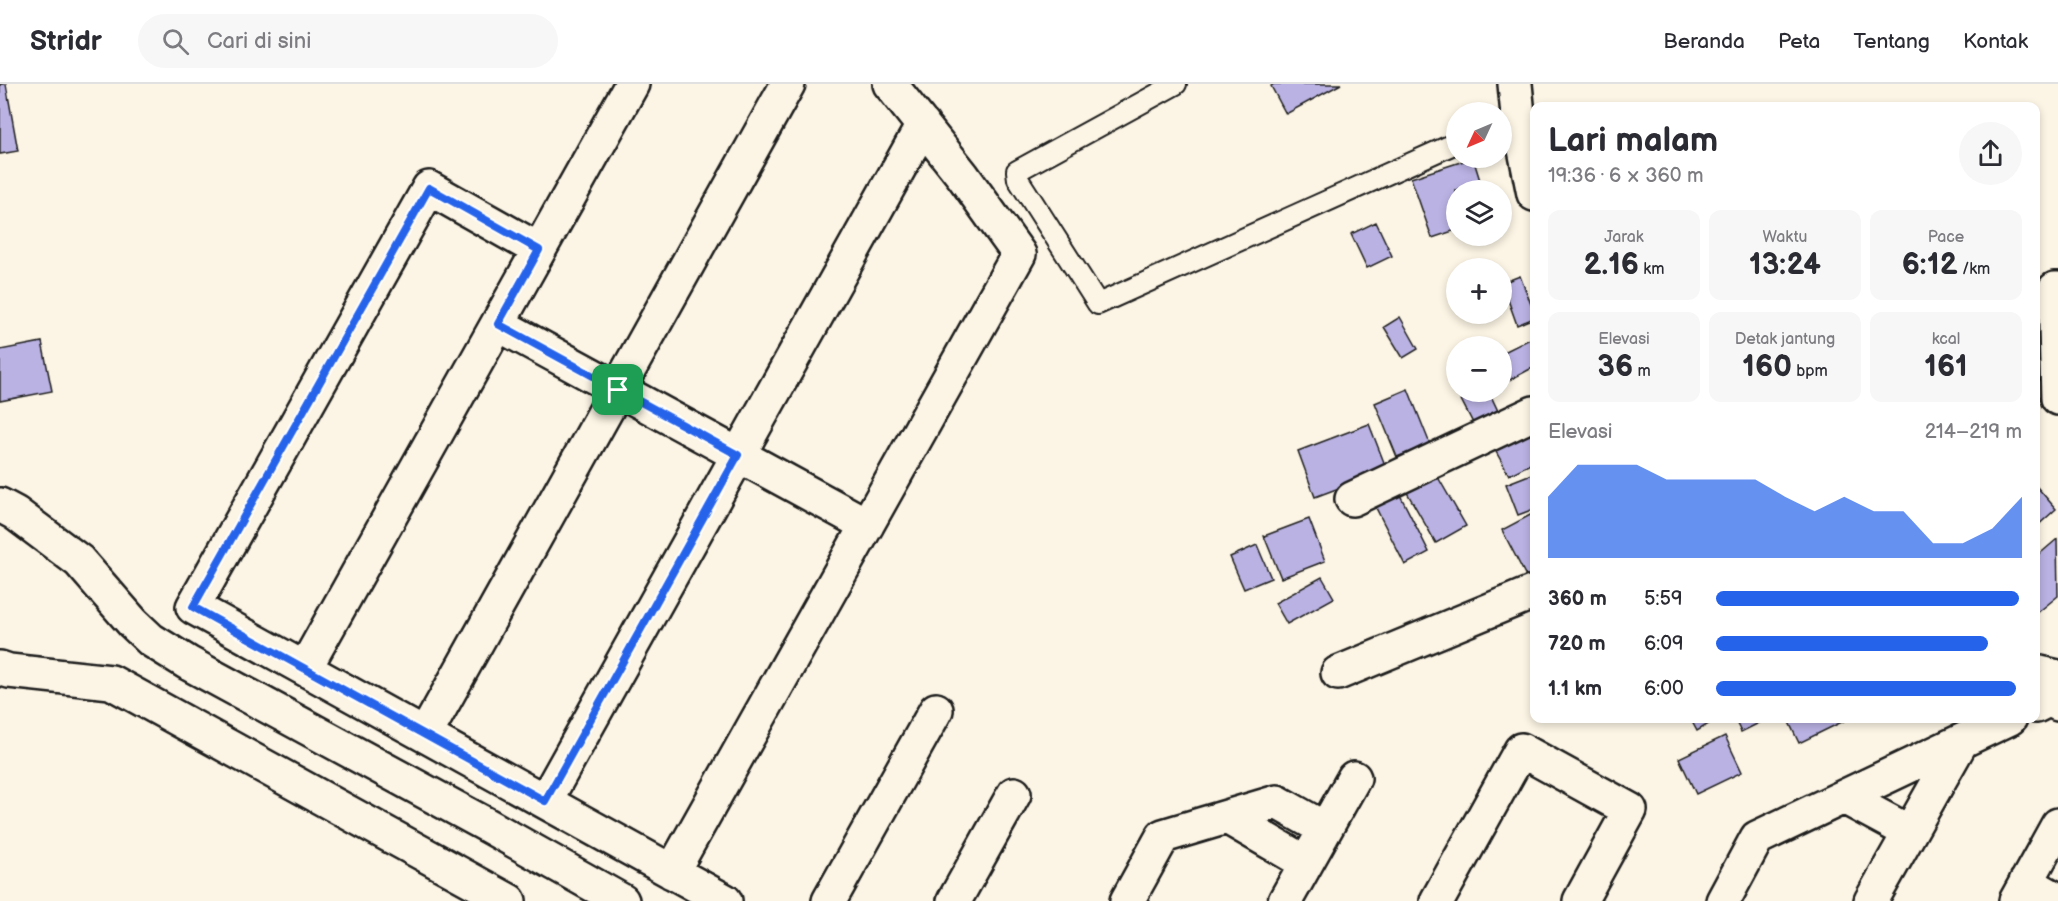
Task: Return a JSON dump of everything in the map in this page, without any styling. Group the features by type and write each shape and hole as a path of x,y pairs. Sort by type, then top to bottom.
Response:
{"street":[{"path":"305,669 632,84"},
{"path":"425,735 788,84"},
{"path":"672,872 1019,254 963,176 890,84"},
{"path":"1512,107 1530,178"},
{"path":"545,801 923,125"},
{"path":"539,250 429,188 193,607 725,901"},
{"path":"2050,288 2058,398"},
{"path":"498,324 867,525"},
{"path":"1352,499 1530,415"},
{"path":"0,505 15,513 79,561 133,623 151,640 188,663 622,901"},
{"path":"1338,673 1530,594"},
{"path":"0,668 9,671 111,682 509,901"},
{"path":"2040,673 2058,677"},
{"path":"2040,704 2050,699 2058,704"},
{"path":"829,901 936,710"},
{"path":"1723,901 1757,838 2000,723"},
{"path":"1871,901 1961,742"},
{"path":"1437,901 1521,750 1630,810 1580,901"},
{"path":"1284,901 1354,778"},
{"path":"954,901 1014,794"},
{"path":"1844,797 1909,832"},
{"path":"1127,901 1163,836 1277,802 1325,829"},
{"path":"1227,817 1306,863"},
{"path":"2058,825 2021,892 2058,900"}],"lane":[{"path":"1176,84 1017,171 1018,179 1098,304 1446,147"}],"building":[{"path":"0,84 6,84 18,151 0,154"},
{"path":"1274,84 1341,84 1286,114 1271,86"},
{"path":"1446,167 1476,168 1480,180 1446,180 1446,233 1432,238 1411,178"},
{"path":"1376,222 1392,256 1367,268 1351,234"},
{"path":"1520,276 1530,302 1530,320 1517,325 1512,311 1512,279"},
{"path":"1400,317 1418,349 1403,358 1384,327"},
{"path":"1530,339 1530,369 1512,379 1512,348"},
{"path":"42,342 52,391 0,401 0,350"},
{"path":"1408,389 1430,444 1397,457 1375,403"},
{"path":"1462,402 1494,402 1498,411 1473,423"},
{"path":"1369,424 1387,470 1315,497 1298,451"},
{"path":"1530,430 1530,464 1509,475 1495,450"},
{"path":"1435,472 1466,526 1436,543 1405,489"},
{"path":"1530,475 1530,510 1518,515 1506,484"},
{"path":"1397,489 1429,552 1405,565 1373,502"},
{"path":"2040,490 2056,509 2040,523"},
{"path":"1530,515 1529,582 1502,530"},
{"path":"1309,519 1325,561 1281,578 1264,536"},
{"path":"2057,539 2058,596 2040,611 2040,554"},
{"path":"1257,545 1271,578 1244,589 1230,557"},
{"path":"1322,577 1334,598 1287,624 1275,603"},
{"path":"1693,723 1710,723 1697,731"},
{"path":"1736,723 1759,723 1741,732"},
{"path":"1789,723 1840,723 1799,743"},
{"path":"1725,736 1742,772 1696,794 1679,758"}],"route":[{"path":"429,188 539,250 498,324 618,390 738,455 545,801 193,607 429,188"}]}
